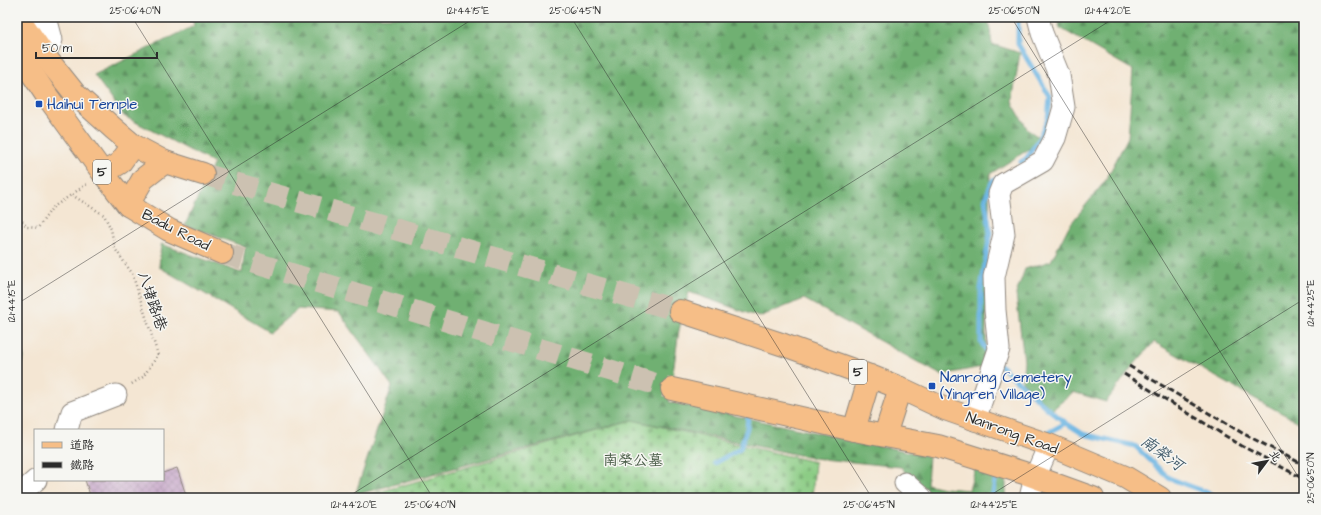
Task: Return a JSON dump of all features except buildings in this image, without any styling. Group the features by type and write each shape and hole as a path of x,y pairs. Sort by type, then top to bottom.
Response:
{"main road":[{"path":"18,17 44,55 76,95 133,145 165,162 203,174"},
{"name":"Badu Road","path":"17,51 102,174 128,205 169,230 222,254"},
{"path":"102,174 120,163 133,145"},
{"path":"128,205 143,179 165,162"},
{"name":"Nanrong Road","path":"680,311 870,376 945,409 1049,445 1125,477 1160,498"},
{"name":"5","path":"854,430 870,376"},
{"path":"886,436 900,388"},
{"path":"672,389 854,430 938,446 1033,488 1093,498"}],"street":[{"path":"43,17 48,26 52,40 44,55"},
{"path":"975,420 999,349 995,310 994,277 1004,234 999,194 1003,184 1043,161 1055,138 1064,107 1059,75 1042,33 1038,17"},
{"path":"67,429 72,412 116,395"},
{"path":"1033,488 1049,445"},
{"path":"17,497 35,481"},
{"path":"905,484 922,498"}],"path":[{"path":"17,215 27,227 38,228 52,208 102,174"},
{"name":"八堵路1巷","path":"72,195 104,214 111,229 115,249 132,273 158,355 143,377 116,395"}],"green space":[{"path":"192,17 988,17 992,44 1020,53 1012,102 1028,130 1043,140 990,174 986,333 987,366 941,375 804,299 759,317 689,292 679,330 669,402 929,456 927,484 944,488 969,490 975,469 1006,481 1006,498 926,498 901,467 813,458 632,420 355,495 392,386 339,312 298,309 270,332 159,267 161,244 242,273 245,247 185,225 214,163 124,116 94,75 194,26"},
{"path":"1057,17 1304,17 1304,425 1154,342 1132,367 1106,402 1073,392 1052,410 1022,381 1024,361 1016,294 1025,269 1051,261 1069,226 1106,180 1128,137 1133,70 1060,28"},
{"path":"17,335 24,358 17,371"},
{"name":"南榮公墓","path":"632,420 815,462 812,498 358,498"}],"waterway":[{"path":"1018,17 1018,44 1050,97 1048,119 1039,139 1026,159 1021,162"},
{"path":"991,357 981,342 981,289 990,233 985,199 992,182 998,178"},
{"path":"1001,366 1047,408 1066,423"},
{"path":"715,463 740,449 747,428 748,416"},
{"name":"南榮河","path":"1044,435 1066,423 1083,434 1135,446 1169,478 1221,498"},
{"name":"南榮河","path":"992,498 996,476"}],"tunnel":[{"path":"203,174 680,311"},
{"path":"222,253 672,389"}],"railway":[{"path":"1129,366 1244,434 1304,465"},
{"path":"1124,374 1242,446 1304,479"}],"place":[{"name":"Haihui Temple","path":"39,104"},
{"name":"Nanrong Cemetery (Yingren Village)","path":"932,386"}]}
